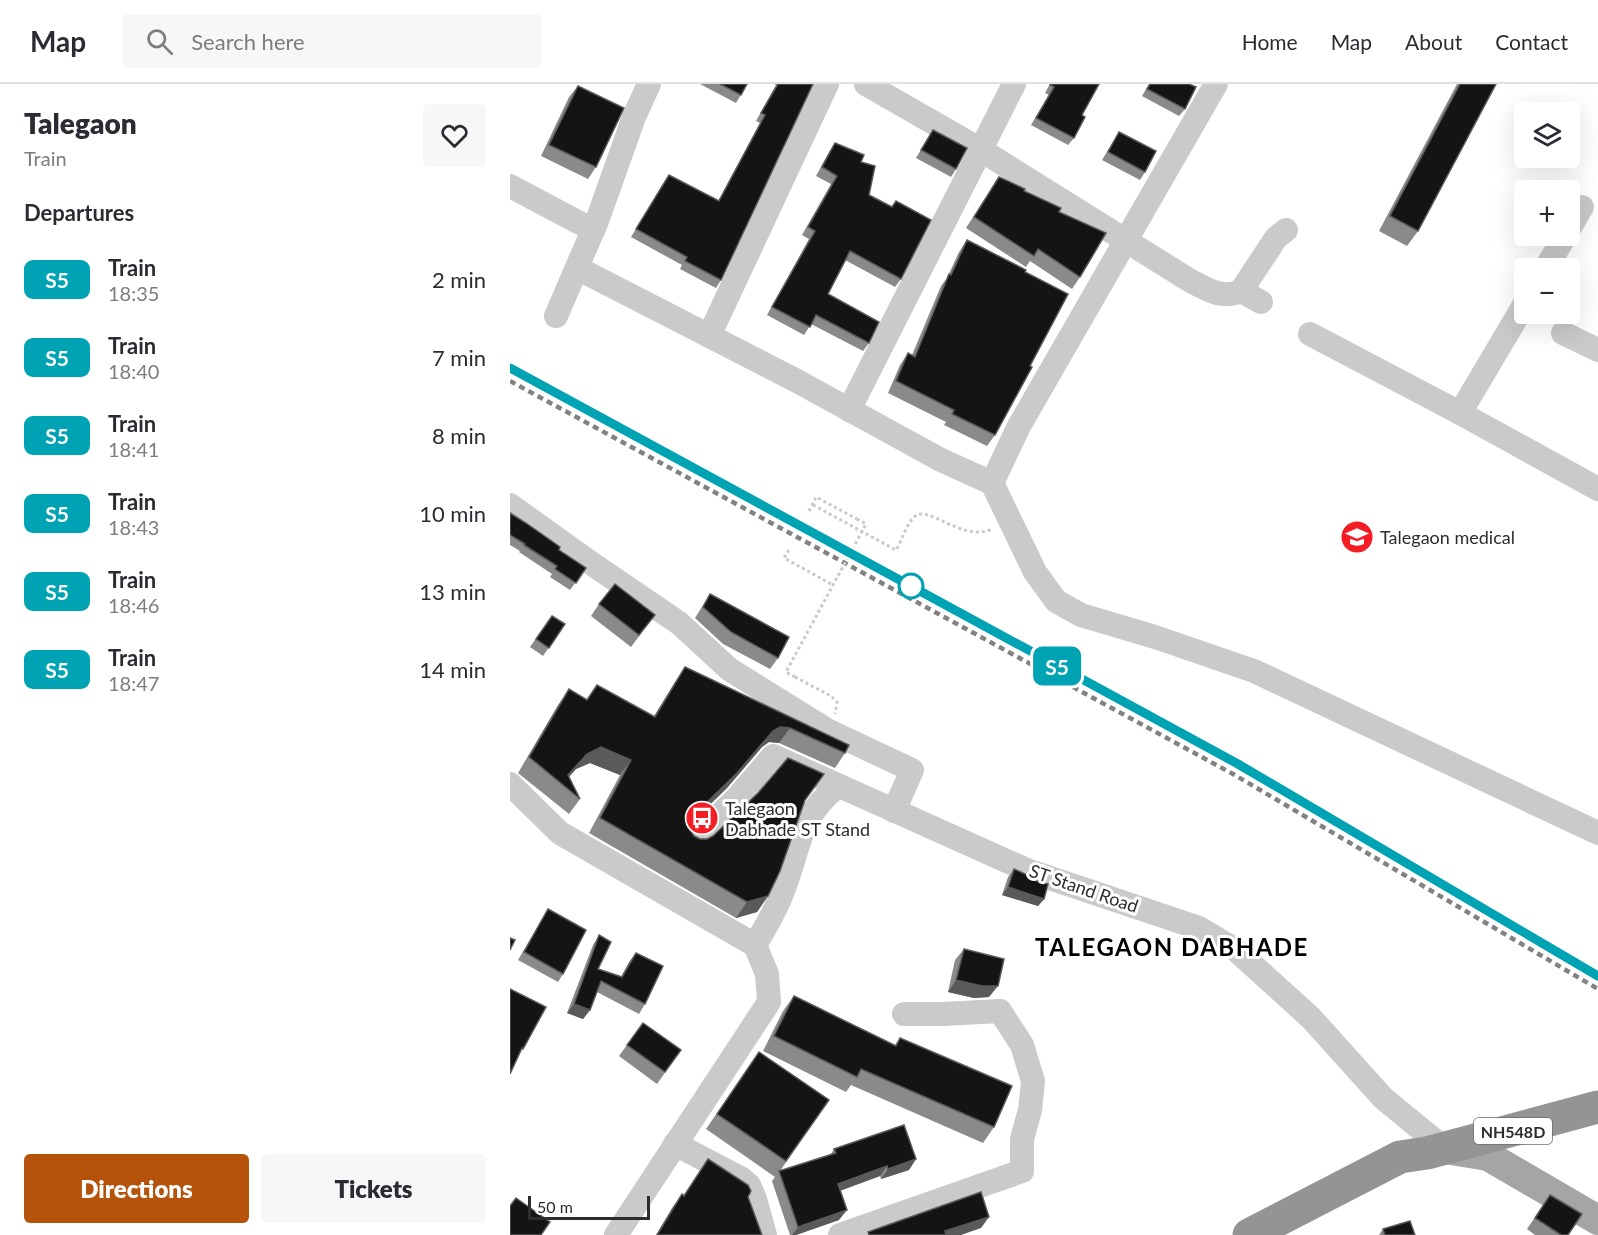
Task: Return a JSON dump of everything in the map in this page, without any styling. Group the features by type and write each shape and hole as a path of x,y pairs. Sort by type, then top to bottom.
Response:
{"highway":[{"name":"NH548D","path":"1295,1235 1429,1159 1598,1107"},
{"name":"NH548D","path":"1249,1235 1400,1157 1429,1159"}],"main road":[{"path":"1429,1159 1488,1156 1598,1220"}],"street":[{"path":"556,316 649,84"},
{"path":"709,336 827,84"},
{"path":"866,84 981,150 1210,291 1224,296 1251,297 1276,238 1286,230"},
{"path":"849,410 1014,84"},
{"path":"992,483 1019,426 1216,84"},
{"path":"510,186 592,230"},
{"path":"577,268 941,460 992,483 1043,585 1056,601 1081,615 1155,637 1254,671 1598,833"},
{"path":"1460,413 1514,322"},
{"path":"1563,333 1598,350"},
{"path":"1310,334 1598,489"},
{"path":"510,505 679,623 729,669 827,730 912,770 894,811"},
{"name":"ST Stand Road","path":"693,841 736,798 773,756 1029,871 1199,928 1236,950 1311,1018 1383,1098 1429,1159"},
{"path":"510,784 560,833 755,945 767,974 769,1002 616,1235"},
{"path":"755,945 783,892 808,818 823,797 838,786"},
{"path":"840,1235 1022,1171 1022,1139 1030,1110 1033,1080 1022,1045 1000,1011 904,1014"},
{"path":"675,1144 742,1179 749,1185 765,1235"}],"path":[{"path":"809,511 816,497 866,524 786,672 831,696"},
{"path":"813,505 896,550 914,517 920,513 927,513 970,532 981,533 1010,520"},
{"path":"789,550 784,558 833,585"}],"building":[{"path":"720,84 747,84 741,95"},
{"path":"778,84 813,84 721,280 685,261 687,257 636,229 669,175 719,201 765,115 761,113"},
{"path":"1051,84 1099,84 1082,115 1085,117 1074,138 1036,118 1054,87"},
{"path":"1150,84 1189,84 1196,87 1185,109 1147,89"},
{"path":"1460,84 1496,84 1418,231 1390,216"},
{"path":"578,86 624,108 596,167 549,145"},
{"path":"933,130 967,148 956,169 921,150"},
{"path":"1119,132 1156,151 1145,172 1108,152"},
{"path":"835,143 864,155 861,162 875,166 869,195 892,207 896,201 931,220 901,279 850,251 828,294 879,322 869,343 816,315 810,327 772,307 815,231 808,227 837,176 822,167"},
{"path":"999,177 1061,208 1059,212 1106,233 1080,277 1038,249 1034,256 974,217"},
{"path":"967,240 1068,294 995,435 952,414 954,410 896,381 908,353 915,357 949,274 951,275"},
{"path":"510,513 586,568 576,583 555,569 557,566 510,535"},
{"path":"615,584 655,615 639,635 599,604"},
{"path":"710,594 789,637 778,658 731,632 703,607"},
{"path":"552,616 565,624 549,648 536,639"},
{"name":"Talegaon Dabhade ST Stand","path":"685,667 849,745 845,753 790,728 780,727 773,731 737,773 690,821 690,830 694,836 707,839 713,836 758,793 788,758 824,774 805,800 780,871 768,896 747,902 600,818 631,760 601,747 587,754 568,775 580,799 529,757 569,689 587,700 597,685 655,717"},
{"path":"1014,869 1032,877 1031,879 1048,884 1044,899 1008,887"},
{"path":"548,909 586,930 563,974 524,952"},
{"path":"599,935 611,942 598,969 622,977 636,953 663,966 645,1004 601,981 590,1010 574,1004"},
{"path":"510,938 515,940 510,950"},
{"path":"964,949 1004,959 998,986 982,986 956,980"},
{"path":"510,989 546,1007 510,1074"},
{"path":"794,996 896,1046 900,1038 1012,1086 994,1127 861,1069 857,1077 774,1036"},
{"path":"643,1023 681,1050 665,1072 627,1045"},
{"path":"759,1052 829,1100 786,1161 717,1114"},
{"path":"904,1125 916,1159 888,1169 887,1166 838,1184 847,1210 798,1227 779,1171 836,1153 834,1149"},
{"path":"708,1159 748,1185 751,1191 748,1197 762,1235 657,1235 682,1194 684,1196"},
{"path":"981,1192 989,1217 945,1231 946,1235 869,1235 868,1232"},
{"path":"1550,1195 1582,1214 1568,1235 1561,1235 1535,1218"},
{"path":"516,1198 550,1222 541,1235 510,1235 510,1206"},
{"path":"1410,1221 1415,1235 1385,1235 1383,1229"}],"railway":[{"path":"510,368 1238,764 1598,976"},
{"path":"510,381 1233,774 1598,989"}],"train":[{"name":"S5","path":"510,368 1238,764 1598,976"}],"place":[{"name":"Talegaon medical","path":"1357,537"},
{"name":"Talegaon Dabhade ST Stand","path":"702,818"}],"district":[{"name":"TALEGAON DABHADE","path":"1172,946"}]}
